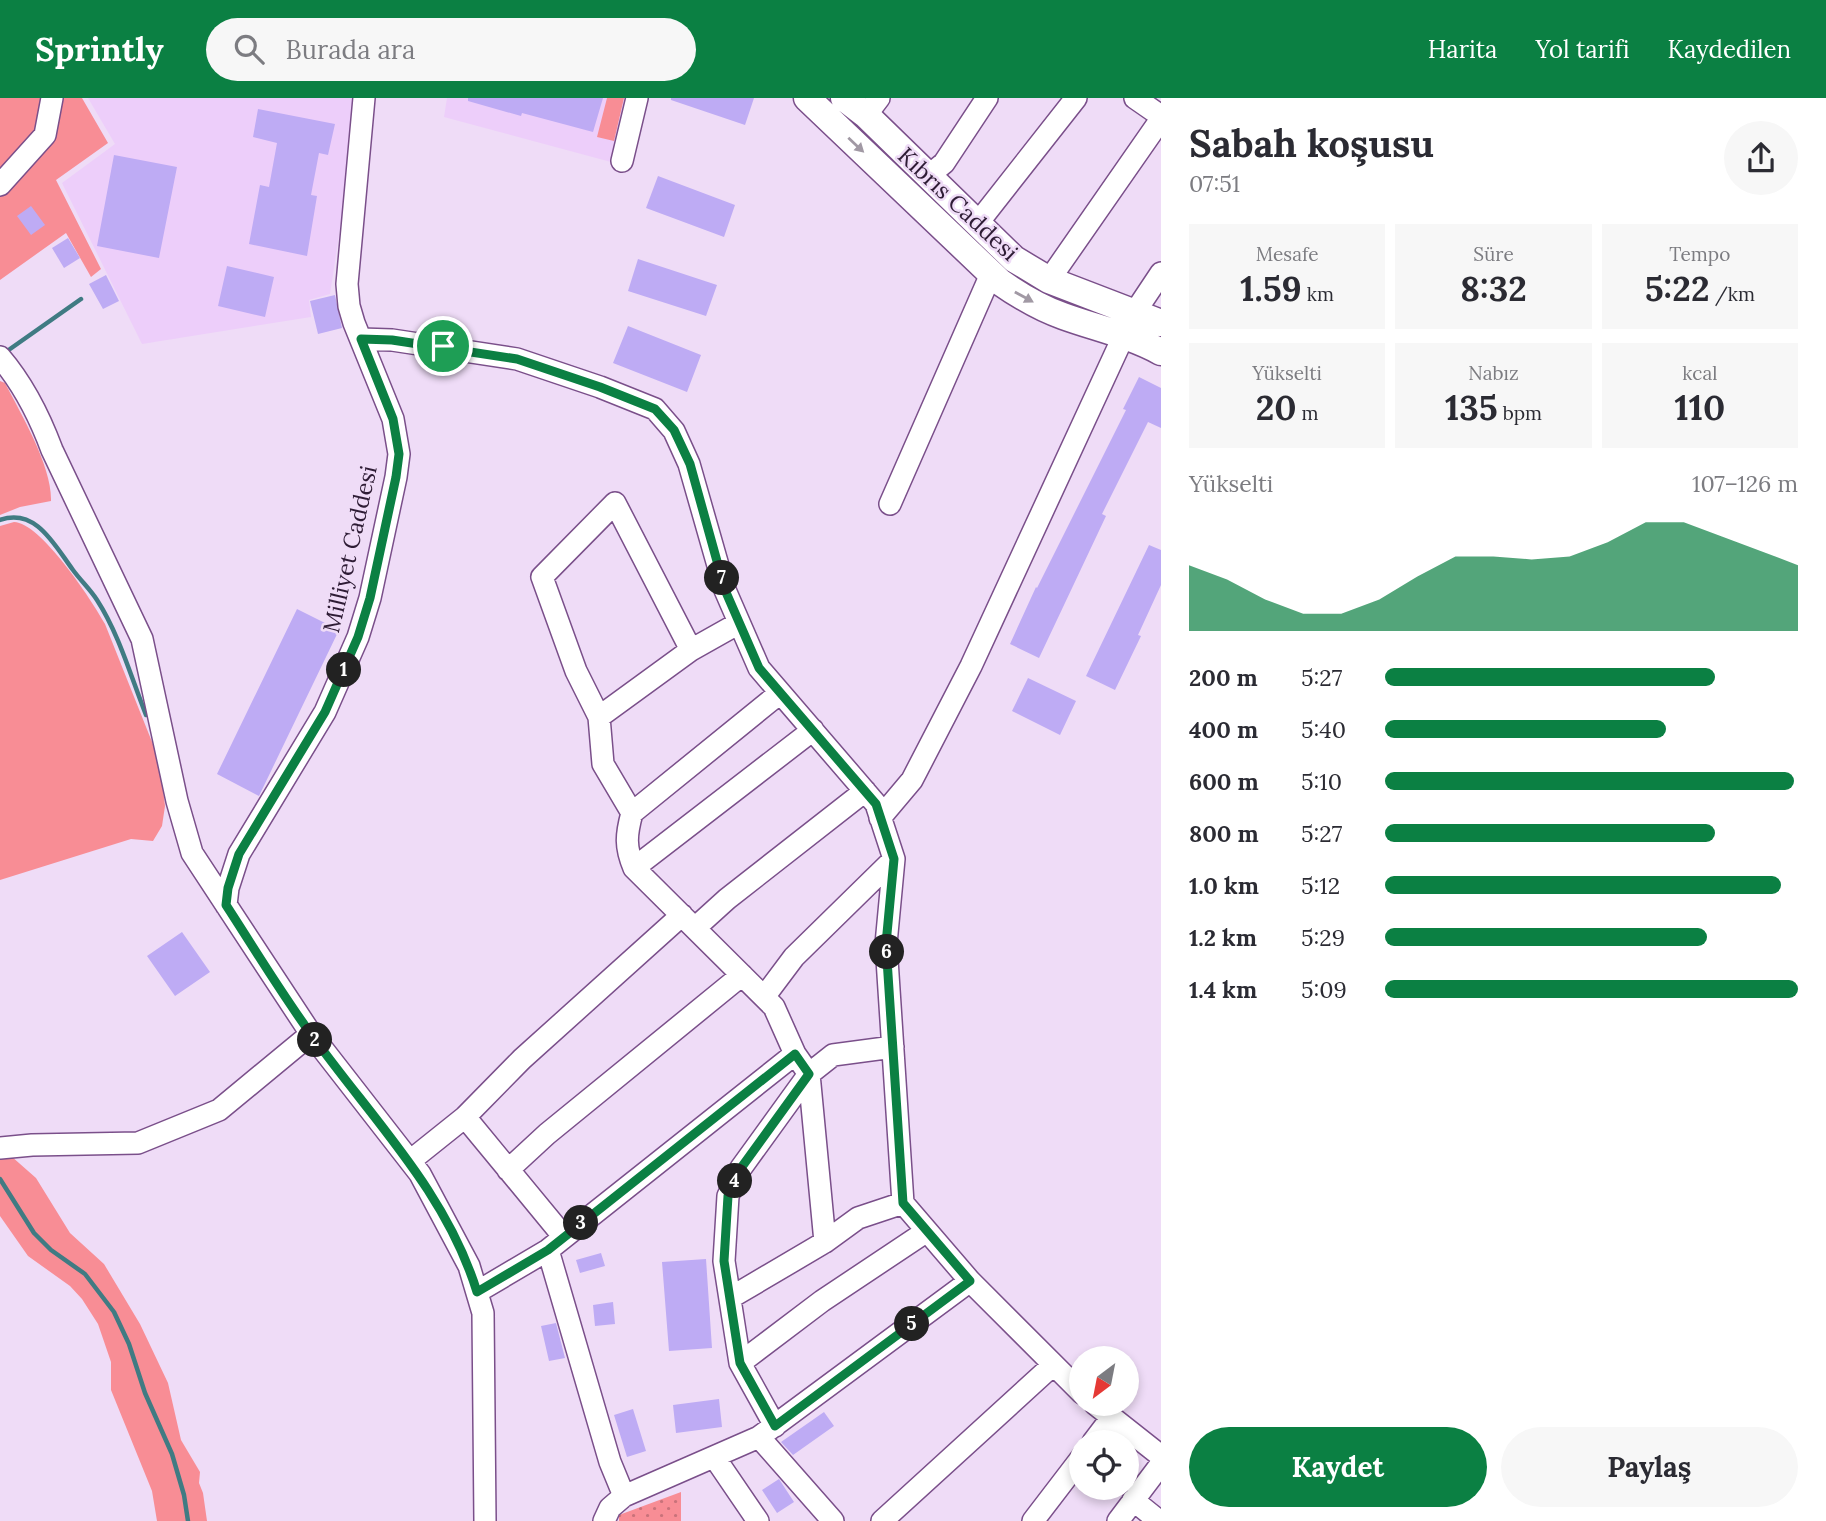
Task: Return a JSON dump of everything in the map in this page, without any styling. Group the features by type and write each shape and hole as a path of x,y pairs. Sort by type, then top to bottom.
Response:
{"main road":[{"path":"807,98 991,274 1020,296 1042,307 1129,324 1161,352"},
{"name":"Kıbrıs Caddesi","path":"844,98 872,107 927,177 1014,259 1129,324 1161,323"}],"street":[{"path":"0,185 44,135 52,98"},
{"name":"Milliyet Caddesi","path":"226,905 228,888 239,854 325,712 358,637 370,598 396,477 399,454 393,419 349,306 347,284 364,98"},
{"path":"622,161 637,98"},
{"path":"927,177 944,163 987,98"},
{"path":"977,224 1076,98"},
{"path":"1049,280 1161,117 1135,98"},
{"path":"880,818 912,780 971,666 1129,324 1161,273"},
{"path":"890,504 991,274"},
{"path":"361,339 392,340 517,359 655,409 674,430 690,464 725,590 759,668 876,804 894,859 886,944 903,1203 970,1281 1069,1381"},
{"path":"0,357 19,380 41,422 142,639 177,801 192,853 311,1034 420,1174 469,1266 483,1313 485,1521"},
{"path":"632,813 603,764 599,718 576,671 542,577 615,503 691,650"},
{"path":"599,718 691,650 739,623"},
{"path":"780,692 632,813 627,851 634,868 774,1007 795,1054 809,1074 825,1242"},
{"path":"634,868 813,730"},
{"path":"410,1161 465,1117 522,1059 688,922 727,899 865,791"},
{"path":"764,997 794,957 894,859"},
{"path":"508,1170 547,1134 742,975"},
{"path":"0,1148 138,1143 219,1110 311,1034"},
{"path":"833,1521 767,1432 740,1363 724,1261 728,1196 741,1168 809,1074 833,1055 893,1047"},
{"path":"477,1292 556,1244 795,1054"},
{"path":"465,1117 508,1170 556,1244 610,1462 624,1496"},
{"path":"730,1298 825,1242 858,1218 903,1203"},
{"path":"740,1363 822,1301 927,1231"},
{"path":"604,1521 610,1508 624,1496 715,1458 767,1432 970,1281"},
{"path":"882,1521 1052,1365"},
{"path":"1111,1416 1161,1456"},
{"path":"715,1458 758,1521"},
{"path":"1139,1492 1161,1464"},
{"path":"1033,1521 1069,1474"},
{"path":"1118,1521 1133,1500 1159,1521"}],"shaded area":[{"path":"0,98 82,98 108,143 56,180 101,269 91,277 66,233 0,280"},
{"path":"88,98 354,98 346,189 330,294 309,300 311,317 142,344 62,183 115,144"},
{"path":"447,98 627,98 611,162 444,117"},
{"path":"607,98 624,98 614,141 597,137"},
{"path":"0,381 5,383 41,456 51,501 20,507 0,515"},
{"path":"14,522 25,525 51,548 105,624 160,762 165,806 162,826 153,841 131,839 0,880 0,526"},
{"path":"11,1156 36,1178 70,1233 104,1264 140,1324 168,1383 181,1440 200,1472 199,1483 207,1521 157,1521 152,1491 111,1390 111,1362 98,1324 70,1286 28,1256 0,1216 0,1157"},
{"path":"681,1492 681,1521 619,1521 619,1515"}],"building":[{"path":"468,98 603,98 593,132 522,113 521,116 468,101"},
{"path":"671,98 754,98 745,125"},
{"path":"258,109 335,124 328,155 319,153 311,195 317,196 307,256 249,244 260,185 269,187 277,143 253,137"},
{"path":"114,155 177,167 159,258 97,246"},
{"path":"658,176 735,205 724,237 646,208"},
{"path":"31,206 45,225 31,235 17,216"},
{"path":"68,238 80,258 64,268 52,248"},
{"path":"638,259 717,285 706,316 628,291"},
{"path":"227,266 274,277 265,317 218,306"},
{"path":"106,275 119,301 103,309 89,284"},
{"path":"335,295 342,328 318,334 310,301"},
{"path":"628,326 701,355 687,392 613,363"},
{"path":"1139,377 1161,388 1161,428 1148,422 1102,514 1106,516 1039,658 1010,644 1126,410 1123,409"},
{"path":"1149,545 1161,550 1161,585 1138,635 1141,636 1115,690 1086,676"},
{"path":"297,609 339,630 259,796 217,774"},
{"path":"1028,678 1076,701 1060,735 1012,711"},
{"path":"182,932 210,972 175,996 147,956"},
{"path":"601,1253 605,1266 580,1273 576,1260"},
{"path":"706,1259 712,1348 669,1351 662,1262"},
{"path":"613,1302 615,1324 595,1326 593,1305"},
{"path":"556,1323 565,1358 549,1361 541,1326"},
{"path":"719,1399 722,1427 676,1433 673,1405"},
{"path":"633,1409 646,1451 627,1457 614,1415"},
{"path":"824,1412 834,1426 793,1455 781,1442"},
{"path":"779,1479 794,1502 777,1513 762,1490"}],"waterway":[{"path":"10,349 81,299"},
{"path":"0,520 13,517 24,519 43,531 94,596 118,641 146,715"},
{"path":"0,1179 34,1233 51,1250 85,1274 114,1312 172,1454 184,1495 188,1521"}],"route":[{"path":"361,339 443,346 517,359 600,387 655,409 674,430 690,464 725,590 759,668 876,804 894,859 886,944 903,1203 970,1281 775,1426 740,1363 724,1261 728,1196 741,1168 809,1074 795,1054 548,1250 477,1292 469,1266 420,1174 311,1034 226,905 231,875 239,854 325,712 358,637 370,598 387,525 399,454 393,419 361,339"}]}
